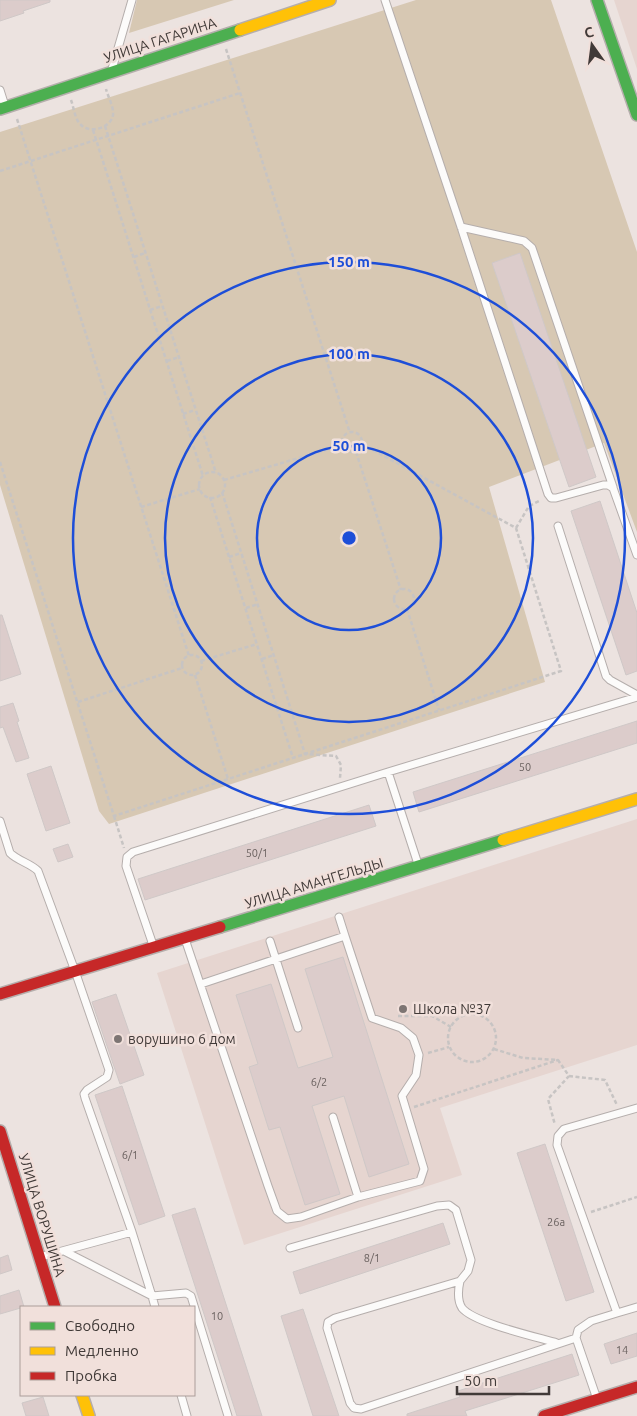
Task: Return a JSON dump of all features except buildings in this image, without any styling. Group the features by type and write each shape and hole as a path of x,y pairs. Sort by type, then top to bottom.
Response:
{"street":[{"name":"УЛИЦА ГАГАРИНА","path":"6,107 330,0"},
{"path":"597,0 636,108"},
{"name":"УЛИЦА АМАНГЕЛЬДЫ","path":"0,994 637,799"},
{"name":"УЛИЦА ВОРУШИНА","path":"0,1131 55,1306"},
{"path":"544,1416 636,1389"},
{"path":"82,1396 89,1416"}],"lane":[{"path":"106,74 132,0"},
{"path":"385,0 548,494 551,498 603,485 613,488"},
{"path":"0,90 6,107"},
{"path":"461,227 524,241 532,248 637,555"},
{"path":"558,526 606,676 637,696"},
{"path":"154,948 126,866 127,857 133,852 637,696"},
{"path":"388,772 419,866"},
{"path":"0,820 10,853 33,866 38,871 109,1070 107,1078 87,1090 84,1094 132,1232 155,1306"},
{"path":"185,938 277,1211 286,1219 301,1216 358,1197 420,1181 424,1169 402,1096 416,1075 419,1055 412,1038 401,1028 372,1018 339,917"},
{"path":"200,984 345,936"},
{"path":"270,940 298,1028"},
{"path":"617,1313 557,1145 558,1136 564,1129 637,1108"},
{"path":"333,1118 358,1197"},
{"path":"290,1248 437,1206 449,1205 456,1210 471,1260 468,1272 460,1281 335,1318 328,1322 327,1328 350,1403 354,1408 361,1409 576,1338"},
{"path":"39,1257 132,1232"},
{"path":"64,1251 152,1296 186,1293 191,1296 194,1306"},
{"path":"460,1281 458,1294 461,1307 468,1314 558,1343"},
{"path":"597,1400 576,1338 578,1330 591,1321 637,1307"},
{"path":"195,1309 228,1416"},
{"path":"181,1396 187,1416"}],"path":[{"path":"222,35 350,433"},
{"path":"67,87 78,121 87,129 93,130 105,126 113,116 106,74"},
{"path":"0,171 240,94"},
{"path":"6,107 30,161 189,656"},
{"path":"105,126 216,473"},
{"path":"93,130 203,476"},
{"path":"134,257 145,253"},
{"path":"150,310 162,306"},
{"path":"167,361 179,357"},
{"path":"183,414 196,410"},
{"path":"114,816 560,671 516,528 362,444 359,435 356,433 344,436 343,445 347,450 356,452"},
{"path":"356,452 362,444"},
{"path":"224,480 343,445"},
{"path":"356,452 401,590"},
{"path":"0,462 127,857"},
{"path":"208,473 220,475 224,480 225,486 222,492 217,496 210,497 205,495 200,489 200,481 203,476 208,473"},
{"path":"141,507 200,489"},
{"path":"222,492 305,754"},
{"path":"210,497 293,758"},
{"path":"516,528 529,506 551,498"},
{"path":"229,557 241,553"},
{"path":"401,590 410,592 414,598 412,604 407,609 400,609 394,602 394,596 401,590"},
{"path":"246,608 258,604"},
{"path":"407,609 440,710"},
{"path":"201,662 257,644"},
{"path":"262,659 274,655"},
{"path":"189,656 198,657 201,662 201,668 195,675 189,675 182,668 182,662 189,656"},
{"path":"78,702 182,668"},
{"path":"195,675 228,779"},
{"path":"305,754 336,756 341,765 341,773 336,788"},
{"path":"474,1014 480,1015 491,1023 495,1029 496,1043 494,1050 484,1060 471,1063 458,1058 450,1047 448,1034 451,1027 460,1017 474,1014"},
{"path":"398,1016 432,1016 451,1027"},
{"path":"419,1055 450,1047"},
{"path":"494,1050 523,1058 558,1060"},
{"path":"558,1060 569,1076 604,1080 614,1097 620,1113"},
{"path":"405,1109 558,1060"},
{"path":"558,1136 548,1099 569,1076"},
{"path":"582,1215 637,1197"}],"shaded area":[{"path":"137,0 234,0 129,33"},
{"path":"416,0 551,0 637,252 637,532 604,443 489,487 545,682 109,824 99,811 0,485 0,132"},
{"path":"614,0 637,0 637,69"},
{"name":"Школа №37","path":"637,819 637,1045 440,1108 462,1175 244,1245 157,973"}],"traffic: fast":[{"path":"597,0 637,115"},
{"path":"0,109 240,30"},
{"path":"220,927 503,840"}],"traffic: slow":[{"path":"240,30 330,0"},
{"path":"503,840 637,799"},
{"path":"82,1396 89,1416"}],"traffic: jam":[{"path":"0,994 220,927"},
{"path":"0,1131 55,1306"},
{"path":"544,1416 637,1387"}],"place":[{"name":"Школа №37","path":"403,1009"},
{"name":"ворушино 6 дом","path":"118,1039"}]}
